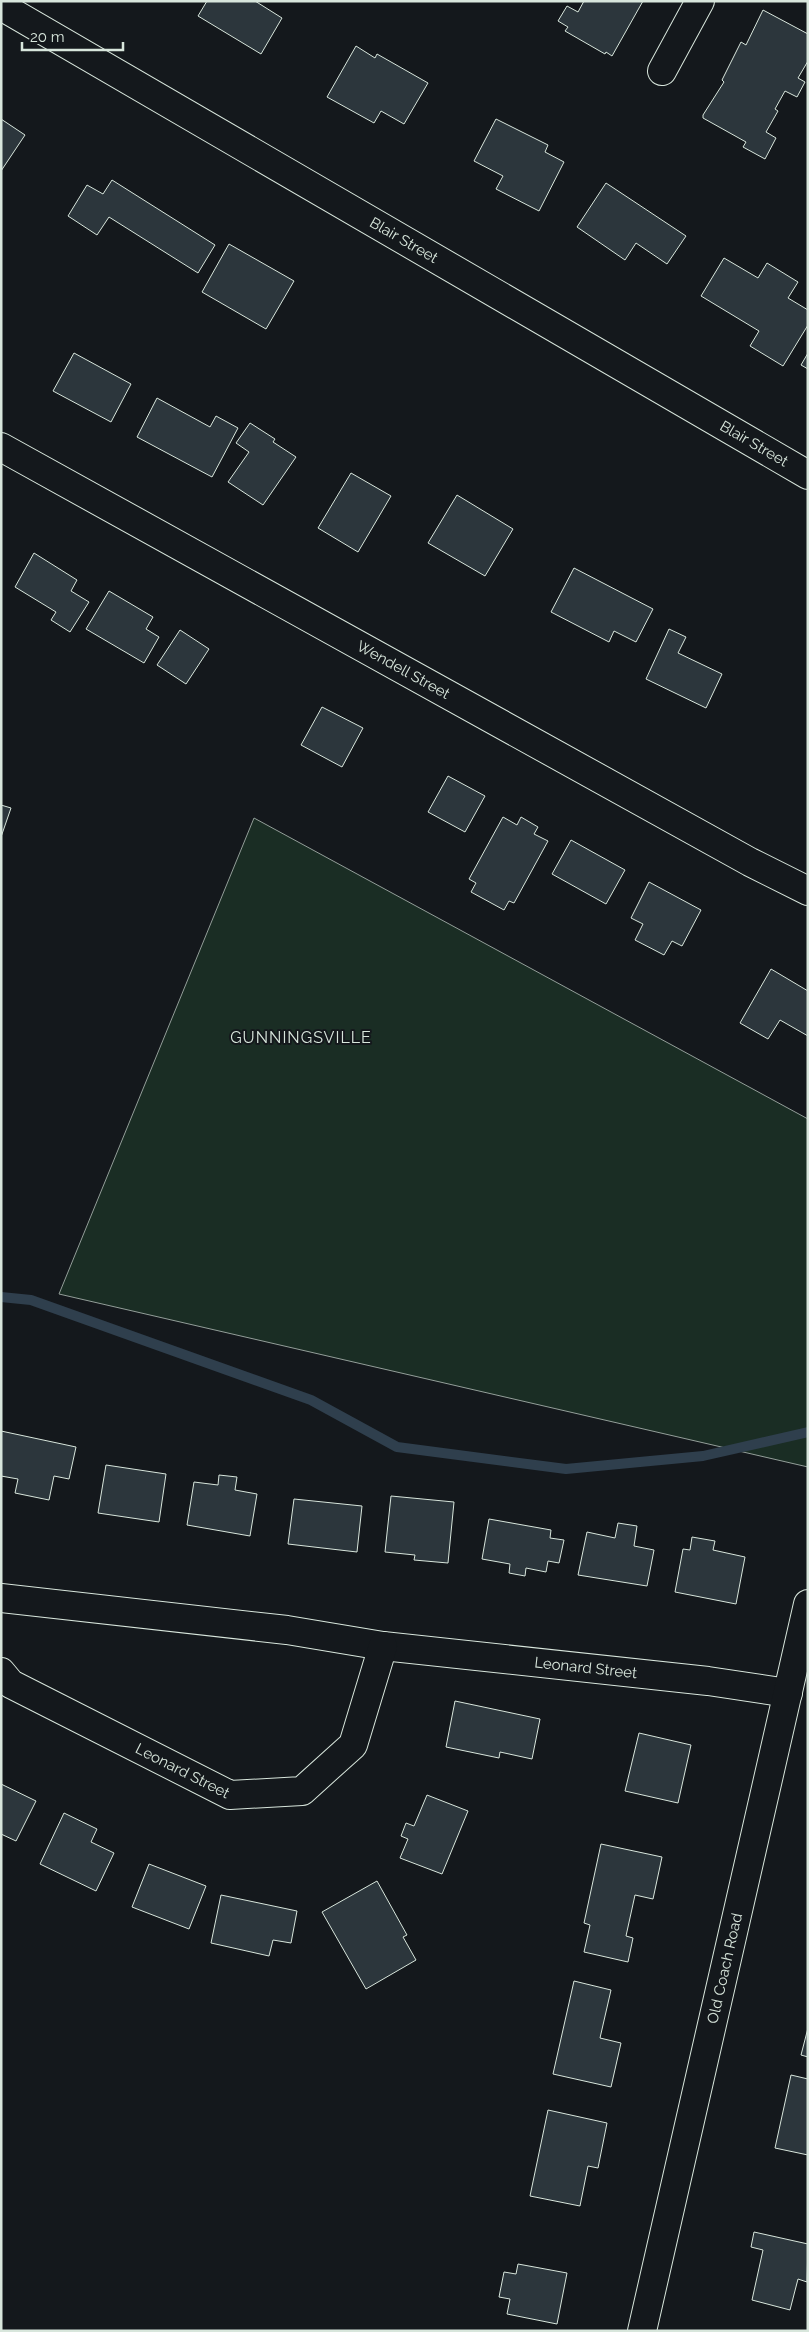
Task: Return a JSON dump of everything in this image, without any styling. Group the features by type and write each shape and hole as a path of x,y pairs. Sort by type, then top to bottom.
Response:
{"street":[{"path":"662,71 700,1"},
{"name":"Blair Street","path":"1,6 808,474"},
{"name":"Wendell Street","path":"1,447 750,862 808,891"},
{"name":"Leonard Street","path":"1,1598 287,1630 383,1646 708,1680 788,1693"},
{"name":"Old Coach Road","path":"642,2331 808,1604"},
{"name":"Leonard Street","path":"1,1672 11,1684 230,1795 302,1791 353,1745 383,1646"}],"green space":[{"path":"254,818 808,1119 808,1467 59,1294"}],"building":[{"path":"207,1 255,1 282,18 261,54 198,16"},
{"path":"584,1 643,1 612,56 606,52 605,54 565,31 568,27 558,21 567,6 578,12"},
{"path":"763,10 808,34 808,61 798,78 805,82 797,97 785,91 775,109 778,111 766,132 776,138 765,159 743,147 746,142 703,118 703,115 724,82 722,80 741,42 746,45"},
{"path":"356,46 375,58 377,54 428,83 404,124 381,111 374,123 327,97"},
{"path":"1,119 25,135 1,171"},
{"path":"496,119 548,145 545,152 564,162 539,211 496,189 503,176 474,161"},
{"path":"112,180 215,245 198,273 109,217 97,235 68,216 87,185 103,194"},
{"path":"606,183 686,236 667,264 636,243 625,260 577,227"},
{"path":"229,244 294,281 266,329 202,292"},
{"path":"724,258 758,278 767,263 798,282 788,298 808,310 808,325 783,366 750,346 759,331 701,296"},
{"path":"74,353 131,384 111,422 53,391"},
{"path":"808,353 808,369 801,365"},
{"path":"157,398 210,427 216,416 238,428 212,477 137,437"},
{"path":"250,423 275,439 273,442 296,457 263,505 228,482 249,452 236,443"},
{"path":"351,473 391,496 358,552 318,528"},
{"path":"457,495 513,529 485,576 428,543"},
{"path":"34,553 77,580 71,591 89,602 70,632 51,620 56,612 15,587"},
{"path":"574,568 653,609 636,642 614,631 609,642 551,612"},
{"path":"109,591 153,617 146,629 159,637 144,663 86,629"},
{"path":"669,629 686,637 678,653 722,674 706,708 646,679"},
{"path":"180,630 209,649 186,684 157,665"},
{"path":"322,707 363,728 342,767 301,745"},
{"path":"448,776 485,796 465,832 428,812"},
{"path":"1,805 11,808 1,837"},
{"path":"503,817 517,825 521,817 538,827 534,834 548,841 514,903 509,901 504,910 471,892 476,883 469,879"},
{"path":"571,840 625,870 606,904 552,874"},
{"path":"649,882 701,910 682,946 672,941 664,955 635,940 643,924 631,918"},
{"path":"771,969 808,991 808,1036 780,1020 768,1039 740,1023"},
{"path":"1,1431 76,1447 69,1479 54,1476 49,1500 15,1493 18,1479 1,1476"},
{"path":"106,1465 166,1474 159,1522 98,1513"},
{"path":"219,1475 237,1477 235,1490 257,1494 250,1536 187,1525 194,1482 218,1485"},
{"path":"391,1496 454,1502 448,1563 414,1560 415,1555 385,1552"},
{"path":"294,1499 362,1506 357,1552 288,1544"},
{"path":"489,1519 551,1530 550,1538 564,1540 559,1563 548,1561 546,1572 526,1568 525,1576 509,1573 510,1564 482,1559"},
{"path":"618,1523 637,1526 634,1546 654,1550 647,1586 578,1575 587,1532 615,1538"},
{"path":"692,1537 715,1541 713,1550 745,1557 736,1604 675,1592 683,1549 690,1550"},
{"path":"455,1701 540,1719 532,1759 500,1752 499,1758 446,1747"},
{"path":"639,1733 691,1745 678,1803 625,1791"},
{"path":"1,1784 36,1801 16,1841 1,1834"},
{"path":"427,1795 468,1811 442,1874 400,1858 408,1839 401,1836 406,1823 414,1826"},
{"path":"64,1813 97,1829 91,1842 114,1853 96,1891 40,1864"},
{"path":"601,1844 662,1857 653,1899 635,1895 626,1936 633,1938 628,1962 584,1952 590,1925 584,1923"},
{"path":"149,1864 206,1886 189,1929 132,1907"},
{"path":"377,1881 407,1935 403,1937 416,1960 366,1989 322,1912"},
{"path":"221,1895 297,1911 291,1943 273,1940 269,1956 211,1943"},
{"path":"574,1981 611,1990 600,2038 621,2043 611,2087 553,2074"},
{"path":"808,2028 808,2057 801,2055"},
{"path":"791,2075 808,2079 808,2155 775,2148"},
{"path":"548,2110 607,2123 598,2168 588,2166 580,2206 530,2196"},
{"path":"754,2232 808,2244 807,2282 798,2279 790,2310 752,2300 763,2250 751,2247"},
{"path":"518,2264 567,2273 557,2324 507,2314 510,2299 499,2297 504,2272 516,2274"}],"waterway":[{"path":"1,1297 31,1300 311,1400 397,1447 566,1469 703,1456 808,1432"}],"district":[{"name":"GUNNINGSVILLE","path":"301,1037"}]}
